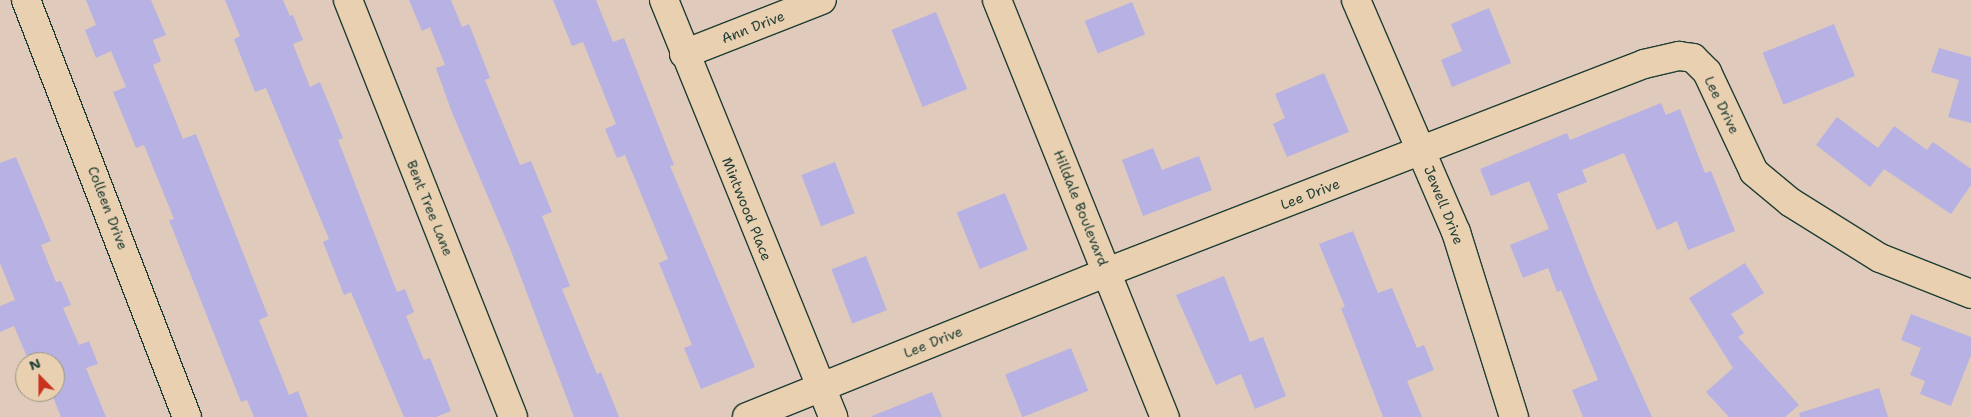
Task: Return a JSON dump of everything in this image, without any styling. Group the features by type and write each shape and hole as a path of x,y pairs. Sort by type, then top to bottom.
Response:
{"street":[{"name":"Colleen Drive","path":"26,0 187,417"},
{"name":"Bent Tree Lane","path":"348,0 513,417"},
{"name":"Mintwood Place","path":"664,0 684,54 833,417"},
{"name":"Ann Drive","path":"684,54 822,0"},
{"name":"Hilldale Boulevard","path":"997,0 1165,417"},
{"name":"Jewell Drive","path":"1356,0 1456,232 1514,417"},
{"name":"Lee Drive","path":"747,417 1107,272 1644,64 1679,56 1693,58 1707,72 1754,172 1806,213 1880,258 1971,294"}],"building":[{"path":"86,0 151,0 166,35 153,40 161,61 153,65 183,139 196,134 268,316 259,320 289,395 298,391 308,417 254,417 247,400 241,402 169,220 174,219 144,145 136,148 113,92 126,87 111,51 96,58 85,30 96,25"},
{"path":"225,0 283,0 290,16 293,15 303,40 293,44 310,87 320,82 343,138 338,140 397,292 405,289 414,312 406,316 424,360 430,358 451,411 436,417 404,417 351,292 344,295 323,242 329,239 266,88 255,92 234,39 240,36"},
{"path":"409,0 451,0 462,27 469,24 490,78 485,80 520,165 531,161 552,212 542,216 570,286 562,289 597,374 601,372 619,417 574,417 509,246 451,110 436,68 445,65 430,27 422,31"},
{"path":"553,0 596,0 613,42 624,38 674,165 670,166 755,367 701,389 684,348 692,345 659,263 668,259 625,155 617,158 605,129 616,124 583,42 572,46"},
{"path":"1132,2 1145,34 1098,54 1085,21"},
{"path":"1489,8 1511,63 1452,87 1441,60 1462,51 1451,24"},
{"path":"936,12 967,89 923,107 891,30"},
{"path":"1834,24 1855,76 1784,105 1763,53"},
{"path":"1939,48 1971,57 1971,123 1948,117 1959,80 1931,72"},
{"path":"1324,73 1349,132 1287,157 1273,124 1285,118 1275,94"},
{"path":"1661,103 1666,115 1680,109 1705,173 1711,171 1735,231 1688,250 1677,221 1657,230 1624,153 1582,170 1587,182 1557,194 1596,293 1652,417 1583,417 1572,390 1598,380 1561,290 1557,292 1548,268 1523,278 1510,245 1549,229 1529,181 1491,196 1480,169 1567,133 1570,140"},
{"path":"1837,117 1878,148 1894,126 1927,150 1933,142 1971,169 1971,185 1951,214 1884,169 1870,187 1816,145"},
{"path":"1153,148 1162,170 1199,156 1212,190 1143,216 1122,160"},
{"path":"16,157 51,241 41,245 56,282 61,281 71,305 63,308 79,345 89,341 98,364 86,368 106,417 61,417 55,402 65,402 65,352 25,352 14,326 0,332 0,306 15,300 0,263 0,163"},
{"path":"835,162 855,213 821,226 801,175"},
{"path":"1005,193 1028,250 980,269 957,212"},
{"path":"1353,231 1378,293 1392,288 1417,348 1424,345 1434,370 1407,381 1422,417 1383,417 1341,308 1345,307 1319,244"},
{"path":"866,256 887,310 852,323 831,269"},
{"path":"1745,263 1764,293 1731,314 1744,333 1738,337 1799,405 1785,417 1729,417 1706,392 1733,368 1689,298"},
{"path":"1224,276 1250,342 1263,337 1286,396 1255,409 1241,374 1216,385 1176,295"},
{"path":"1911,314 1971,337 1971,355 1951,406 1920,394 1925,381 1910,375 1921,348 1901,340"},
{"path":"1071,348 1088,391 1022,417 1005,375"},
{"path":"1879,388 1888,417 1800,417 1799,413"},
{"path":"932,392 942,417 872,416"}]}
